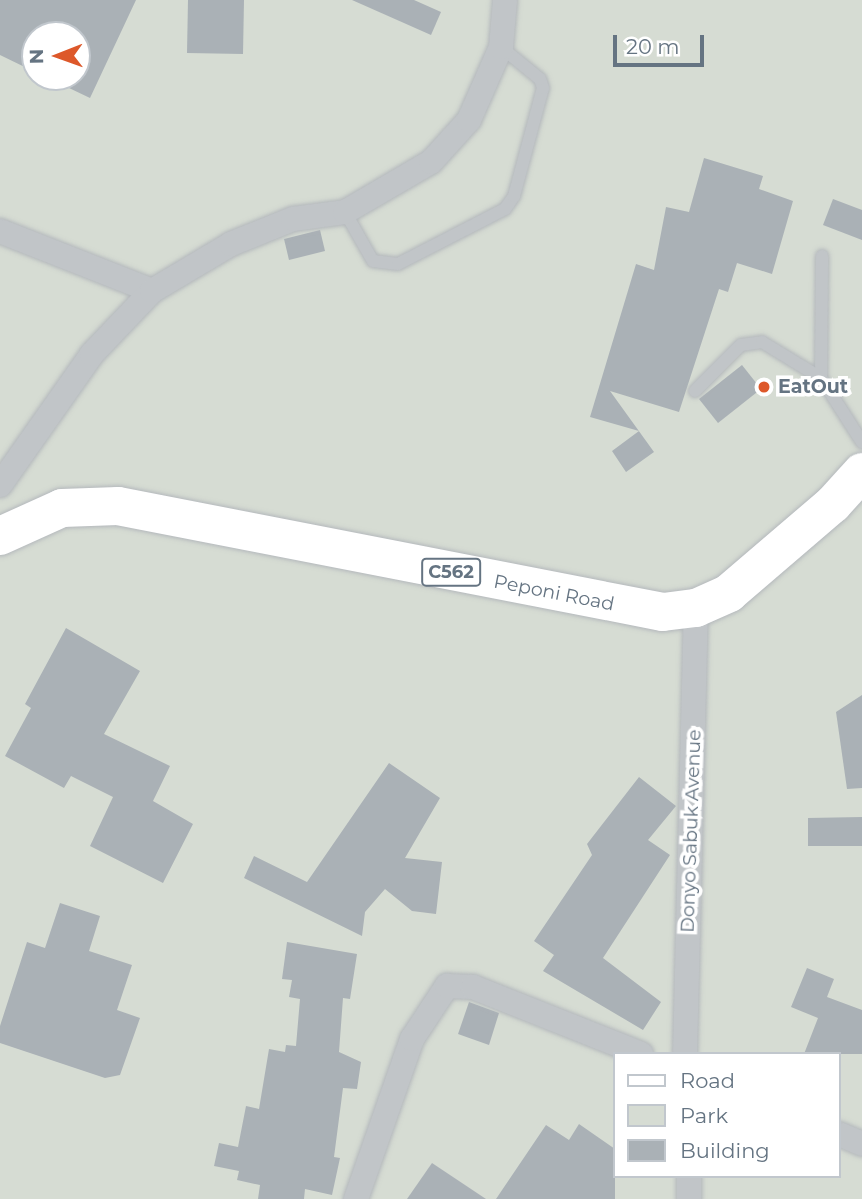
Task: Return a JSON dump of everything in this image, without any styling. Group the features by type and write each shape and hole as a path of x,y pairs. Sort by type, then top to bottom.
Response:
{"main road":[{"name":"Peponi Road","path":"0,537 62,508 118,506 631,609 696,608 729,593 762,568 862,472"}],"street":[{"path":"0,485 92,354 152,291 262,230 322,212 345,212 431,162 469,120 501,47 505,0"},
{"path":"0,231 152,291"},
{"name":"Donyo Sabuk Avenue","path":"685,1052 696,608"},
{"path":"356,1199 412,1040 447,986 472,987 636,1052"},
{"path":"841,1136 862,1144"},
{"path":"689,1178 690,1199"}],"lane":[{"path":"345,212 373,261 398,264 505,209 514,196 542,88 540,79 501,47"},
{"path":"821,378 822,256"},
{"path":"695,391 750,341 762,342 821,378 862,442"}],"green space":[{"path":"0,0 862,0 862,1199 0,1199"}],"building":[{"path":"0,0 136,0 90,98 75,91 91,91 91,21 21,21 21,65 0,55"},
{"path":"188,0 244,0 243,54 187,53"},
{"path":"352,0 414,0 441,12 431,35"},
{"path":"704,158 763,176 759,189 793,201 772,274 737,263 728,292 719,289 679,412 610,391 639,431 590,417 636,264 654,270 666,207 689,212"},
{"path":"833,199 862,210 862,240 823,225"},
{"path":"320,230 325,251 289,260 284,239"},
{"path":"742,365 761,389 718,423 699,399"},
{"path":"639,431 654,452 626,472 612,451"},
{"path":"66,628 140,671 104,734 170,766 153,801 193,824 163,883 90,846 113,797 71,776 64,788 5,756 31,708 25,704"},
{"path":"862,695 862,788 847,789 836,712"},
{"path":"389,763 440,798 405,858 442,862 436,914 412,911 385,889 365,912 362,936 244,878 254,856 307,882"},
{"path":"639,777 676,806 648,840 670,855 603,958 661,1002 643,1030 543,971 554,955 534,941 592,855 587,844"},
{"path":"862,817 862,846 808,846 808,818"},
{"path":"60,903 100,916 89,951 132,965 117,1010 140,1018 120,1075 105,1078 0,1043 0,1026 27,942 45,948"},
{"path":"287,942 357,954 350,999 343,998 339,1052 361,1062 357,1089 343,1088 334,1157 340,1158 332,1195 305,1189 304,1199 258,1199 260,1185 237,1180 239,1171 214,1166 219,1143 238,1147 246,1106 259,1109 269,1049 285,1052 286,1045 296,1046 300,999 289,997 292,980 282,979"},
{"path":"807,968 834,979 827,997 862,1010 862,1054 805,1052 818,1018 791,1007"},
{"path":"469,1002 499,1013 489,1045 458,1034"},
{"path":"579,1124 614,1148 615,1199 496,1199 546,1125 569,1140"},
{"path":"432,1163 486,1199 407,1199"}],"place":[{"name":"EatOut","path":"764,387"}]}
